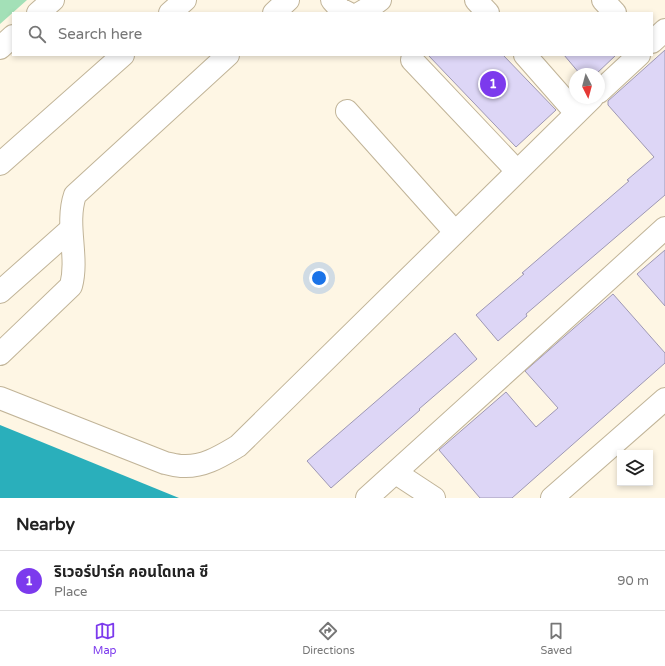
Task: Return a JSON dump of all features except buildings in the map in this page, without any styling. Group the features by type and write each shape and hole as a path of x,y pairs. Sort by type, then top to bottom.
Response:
{"street":[{"path":"39,12 53,0"},
{"path":"171,12 185,0"},
{"path":"275,12 288,0"},
{"path":"332,0 340,9 346,12"},
{"path":"362,12 380,0"},
{"path":"476,0 487,12"},
{"path":"603,0 614,12"},
{"path":"653,41 665,30"},
{"path":"0,48 12,37"},
{"path":"0,164 122,56"},
{"path":"0,354 71,286 74,275 71,229 72,205 75,195 227,56"},
{"path":"525,56 576,113"},
{"path":"605,86 638,56"},
{"path":"412,60 517,171"},
{"path":"0,398 165,463 182,466 199,465 216,459 238,446 586,104"},
{"path":"347,111 455,232"},
{"path":"367,498 665,228"},
{"path":"0,292 71,229"},
{"path":"552,498 665,399"},
{"path":"396,473 434,498"}],"green space":[{"path":"0,0 27,0 12,12 0,24"}],"water":[{"path":"0,425 179,498 0,498"}],"place":[{"name":"ริเวอร์ปาร์ค คอนโดเทล ซี","path":"493,84"}]}
